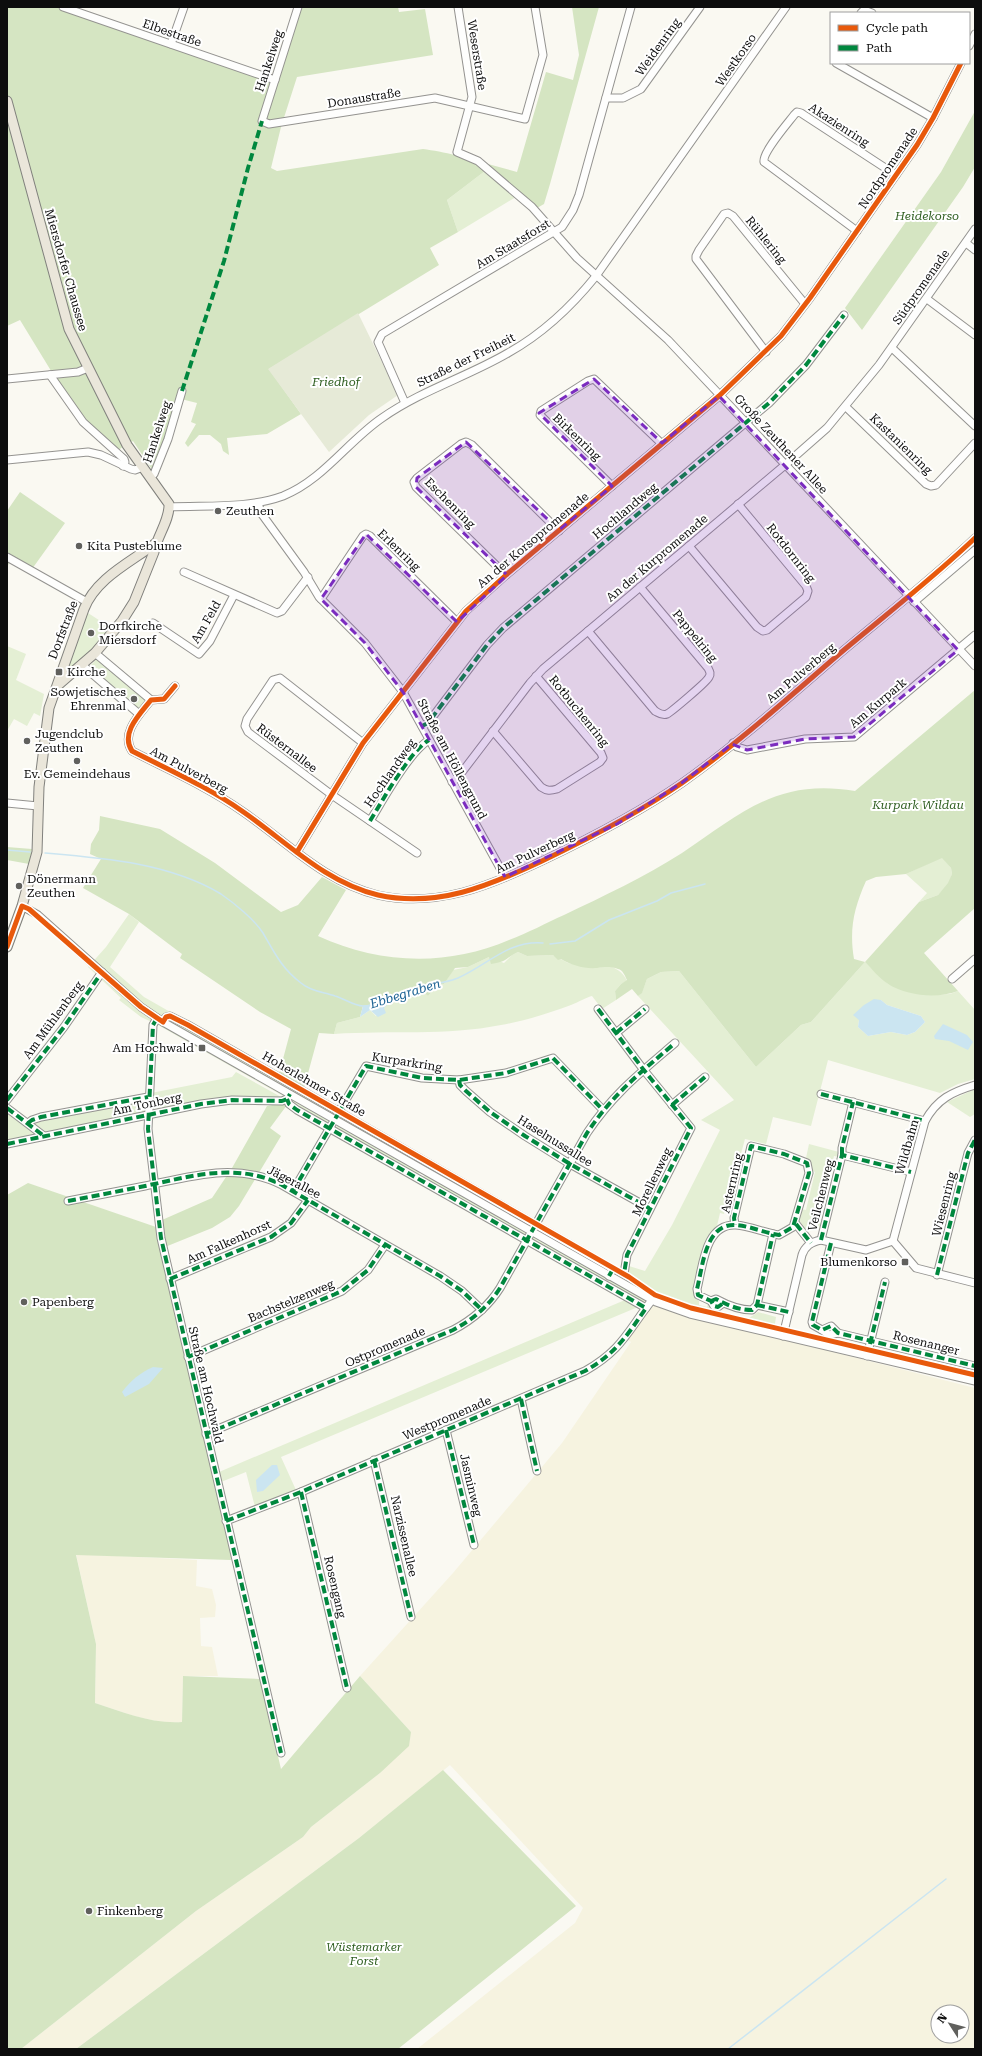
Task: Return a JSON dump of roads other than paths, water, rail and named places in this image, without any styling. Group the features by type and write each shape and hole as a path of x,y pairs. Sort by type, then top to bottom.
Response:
{"main road":[{"name":"Miersdorfer Chaussee","path":"7,101 64,314 88,368 127,445 150,477"},
{"path":"150,477 168,501 169,507"},
{"name":"Dorfstraße","path":"58,685 95,653 128,612 154,552 169,507"},
{"name":"Dorfstraße","path":"7,947 22,906 37,852 38,806 46,720 50,702 58,685 58,680 86,602 98,586 156,543"}],"street":[{"path":"171,44 184,7"},
{"name":"Hankelweg","path":"262,121 298,7"},
{"name":"Weserstraße","path":"457,152 472,97 458,7"},
{"name":"Donaustraße","path":"262,121 269,124 435,98 525,119 543,55 536,7"},
{"name":"Am Staatsforst","path":"405,403 378,342 382,334 562,227 573,210 631,7"},
{"name":"Weidenring","path":"606,98 623,98 641,89 700,7"},
{"name":"Westkorso","path":"702,125 741,73 786,7"},
{"name":"Elbestraße","path":"66,8 275,80"},
{"path":"970,44 975,34"},
{"path":"838,64 934,118"},
{"name":"Nordpromenade","path":"823,280 934,118 961,64"},
{"name":"Akazienring","path":"857,231 764,162 765,156 777,138 794,115 797,112 801,113 896,175"},
{"name":"Straße der Freiheit","path":"169,507 258,503 285,495 304,485 370,426 405,403 502,357 527,342 565,311 596,276 702,125"},
{"name":"Große Zeuthener Allee","path":"457,152 478,161 521,196 532,206 554,233 596,276 668,340 958,650 975,666"},
{"name":"Rühlering","path":"766,352 696,259 699,250 724,214 728,213 733,216 805,304"},
{"name":"Südpromenade","path":"884,358 975,229"},
{"path":"966,243 975,250"},
{"name":"An der Korsopromenade","path":"296,852 364,743 457,622 479,598 720,396 766,352 823,280"},
{"path":"926,299 975,335"},
{"name":"Hochlandweg","path":"422,726 428,723 487,645 503,628 746,423 806,365 844,315"},
{"path":"892,348 975,426"},
{"name":"An der Kurpromenade","path":"452,782 459,776 536,676 827,428 884,358"},
{"path":"7,379 82,371 88,368"},
{"path":"50,375 83,422 124,458 125,462 123,466"},
{"name":"Birkenring","path":"612,486 540,416 539,413 541,411 588,380 594,380 662,444"},
{"name":"Hankelweg","path":"150,477 154,474 168,439 182,391"},
{"name":"Kastanienring","path":"846,406 926,484 931,486 936,485 975,443"},
{"name":"Eschenring","path":"506,575 416,487 414,482 417,478 461,444 466,442 472,445 559,530"},
{"path":"7,460 88,452 101,455 135,470 143,467"},
{"name":"Straße am Höllengrund","path":"258,503 261,513 308,578 321,600 365,643 403,692 505,877"},
{"name":"Rotdornring","path":"689,546 757,627 764,631 806,597 808,591 806,586 738,504"},
{"name":"Erlenring","path":"321,600 362,536 366,534 370,536 457,622"},
{"name":"Am Pulverberg","path":"175,686 164,699 151,700 139,714 127,741 132,751 229,802 323,871 349,885 372,893 398,898 427,899 448,897 468,892 505,877 617,824 683,782 733,743 975,538"},
{"path":"914,602 975,550"},
{"path":"7,557 86,602"},
{"name":"Am Feld","path":"184,572 277,613 282,611 308,578"},
{"name":"Pappelring","path":"588,631 655,711 660,714 667,714 687,698 709,678 710,673 708,668 640,586"},
{"name":"Am Feld","path":"153,623 199,654 210,641 234,595"},
{"name":"Am Kurpark","path":"733,743 737,747 747,750 805,739 854,738 975,635"},
{"path":"95,653 151,700"},
{"path":"82,665 139,714"},
{"name":"Rotbuchenring","path":"493,731 541,788 546,790 551,791 557,788 600,762 602,758 601,752 536,676"},
{"name":"Rüsternallee","path":"364,743 280,678 276,678 272,682 247,719 245,726 248,732 332,796 417,854"},
{"name":"Hochlandweg","path":"370,821 405,767 424,743 429,740"},
{"path":"7,803 38,806"},
{"name":"Hoherlehmer Straße","path":"22,906 38,915 141,1007 160,1020 289,1097 334,1120 654,1301 683,1312 975,1381"},
{"path":"952,979 975,959"},
{"name":"Am Mühlenberg","path":"7,1100 64,1027 102,972"},
{"name":"Morellenweg","path":"598,1009 643,1069 691,1128 649,1208 649,1214 627,1255 624,1274"},
{"path":"616,1033 646,1009"},
{"name":"Hoherlehmer Straße","path":"160,1020 170,1016 185,1023 613,1269 609,1276"},
{"name":"Straße am Hochwald","path":"160,1020 153,1026 148,1097 148,1136 160,1230 170,1279 281,1753"},
{"path":"643,1069 675,1043"},
{"name":"Kurparkring","path":"334,1120 366,1066 417,1077 459,1080 506,1073 553,1058 603,1110"},
{"name":"Ostpromenade","path":"206,1434 453,1330 482,1310 496,1294 570,1164 603,1110 643,1069"},
{"path":"672,1105 705,1077"},
{"name":"Haselnussallee","path":"459,1080 460,1085 490,1112 570,1164 649,1208"},
{"name":"Wildbahn","path":"893,1241 925,1121 934,1107 943,1098 975,1085"},
{"path":"821,1094 925,1121"},
{"name":"Am Tonberg","path":"28,1123 41,1117 148,1097"},
{"name":"Hoherlehmer Straße","path":"289,1097 292,1107 646,1308"},
{"name":"Am Tonberg","path":"7,1144 222,1101 240,1100 266,1102 289,1097"},
{"path":"842,1155 842,1148 853,1102"},
{"path":"7,1108 44,1136"},
{"path":"293,1192 334,1120"},
{"name":"Wiesenring","path":"937,1274 968,1153 975,1140"},
{"name":"Asternring","path":"735,1225 734,1218 751,1146 784,1154 807,1163 809,1173 796,1224"},
{"name":"Veilchenweg","path":"821,1240 842,1155 911,1172"},
{"name":"Jägerallee","path":"68,1201 201,1174 239,1172 264,1178 308,1200 446,1280 482,1310"},
{"name":"Am Falkenhorst","path":"170,1279 271,1237 291,1223 308,1200"},
{"path":"757,1305 773,1234 778,1235 785,1232 796,1224 811,1244"},
{"name":"Asternring","path":"773,1234 735,1225 720,1228 714,1233 708,1243 697,1289 698,1295 711,1301 714,1306 718,1307 722,1304 752,1310 757,1305 789,1312"},
{"path":"783,1336 802,1255 811,1244 821,1240 866,1250 893,1241 916,1268 975,1283"},
{"name":"Rosenanger","path":"831,1243 812,1322 813,1325 822,1330 831,1326 838,1333 975,1366"},
{"name":"Bachstelzenweg","path":"188,1356 342,1291 368,1270 385,1244"},
{"path":"867,1356 885,1282"},
{"name":"Westpromenade","path":"226,1521 301,1492 585,1371 604,1360 627,1337 646,1308 654,1301"},
{"path":"521,1399 537,1471"},
{"name":"Jasminweg","path":"446,1430 474,1545"},
{"name":"Narzissenallee","path":"374,1460 411,1617"},
{"name":"Rosengang","path":"301,1492 347,1688"}],"water":[{"path":"874,999 881,1000 887,1005 921,1016 925,1022 915,1032 907,1035 891,1032 868,1036 858,1027 859,1020 853,1015 864,1005"},
{"path":"376,1003 387,1005 384,1008 386,1013 378,1017 370,1010 360,1017 363,1006"},
{"path":"943,1024 967,1035 973,1042 968,1050 949,1041 935,1039 934,1036"},
{"path":"153,1367 163,1368 149,1384 125,1397 122,1392 132,1380"},
{"path":"272,1465 277,1465 280,1475 263,1491 257,1492 256,1480"}],"waterway":[{"name":"Ebbegraben","path":"7,850 30,852"},
{"name":"Ebbegraben","path":"45,853 90,857 136,864 180,875 201,884 221,894 250,917 294,978 313,990 338,997 360,1006 369,1006 411,989 458,978 469,973 499,954 519,945 543,943"},
{"name":"Ebbegraben","path":"550,944 575,941 609,920 657,901 671,893 705,884"},
{"path":"728,2049 946,1879"}],"place":[{"name":"Zeuthen","path":"218,511"},
{"name":"Kita Pusteblume","path":"79,546"},
{"name":"Dorfkirche Miersdorf","path":"91,633"},
{"name":"Kirche","path":"59,672"},
{"name":"Sowjetisches Ehrenmal","path":"134,699"},
{"name":"Jugendclub Zeuthen","path":"27,741"},
{"name":"Ev. Gemeindehaus","path":"77,761"},
{"name":"Dönermann Zeuthen","path":"19,886"},
{"name":"Am Hochwald","path":"202,1048"},
{"name":"Blumenkorso","path":"905,1262"},
{"name":"Papenberg","path":"24,1302"},
{"name":"Finkenberg","path":"89,1911"}],"park label":[{"name":"Heidekorso","path":"927,216"},
{"name":"Friedhof","path":"336,382"},
{"name":"Kurpark Wildau","path":"918,805"},
{"name":"Wüstemarker Forst","path":"364,1954"}]}
